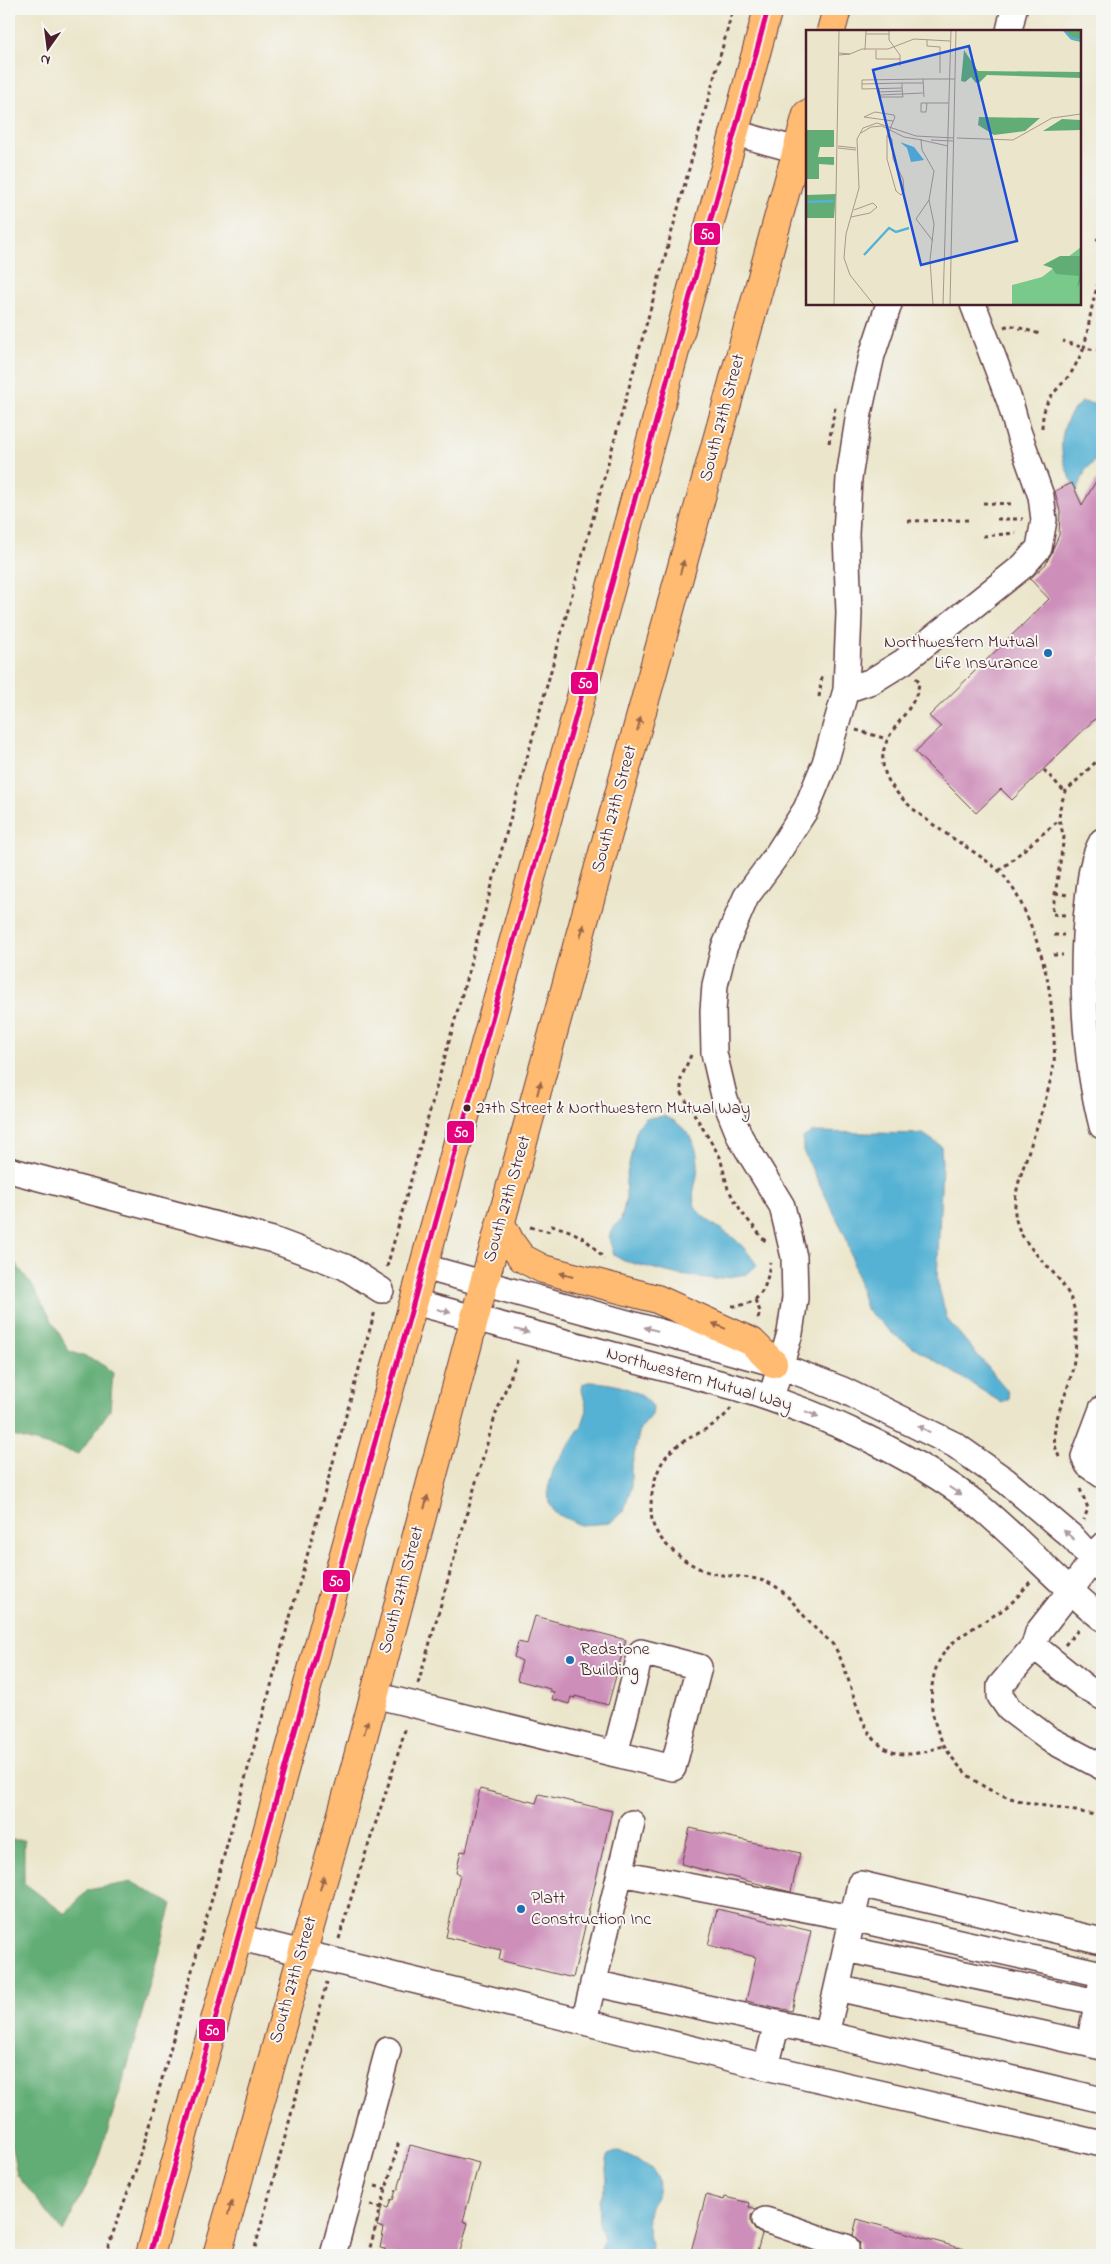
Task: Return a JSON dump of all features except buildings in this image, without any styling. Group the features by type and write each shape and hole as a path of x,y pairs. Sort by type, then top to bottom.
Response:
{"main road":[{"path":"150,2255 424,1267 768,9"},
{"path":"831,30 837,9"},
{"name":"South 27th Street","path":"217,2255 374,1695 474,1319 806,118"},
{"path":"501,1224 510,1243 522,1258 542,1269 657,1299 752,1342 777,1364"}],"street":[{"path":"1009,30 1014,9"},
{"path":"735,133 797,150"},
{"path":"771,1398 777,1364 790,1333 795,1298 794,1257 782,1206 740,1137 725,1100 714,1053 713,1011 715,985 724,948 746,897 774,859 806,809 825,763 846,690 849,613 846,534 849,478 859,413 872,355 889,305"},
{"path":"846,690 872,681 902,662 1023,566 1039,548 1044,520 1042,496 1018,431 1010,402 973,305"},
{"path":"1102,841 1097,851 1090,877 1083,984 1094,1090 1102,1126"},
{"path":"9,1170 273,1240 345,1266 381,1290"},
{"name":"Northwestern Mutual Way","path":"424,1267 777,1364 842,1390 955,1445 1006,1481 1100,1563"},
{"name":"Northwestern Mutual Way","path":"414,1302 771,1398 833,1423 890,1451 934,1476 978,1506 1102,1618"},
{"path":"1102,1409 1084,1457 1088,1465 1102,1475"},
{"path":"1100,1563 1077,1596 1038,1632 1034,1646 1000,1686 1000,1696 1009,1709 1049,1739 1102,1767"},
{"path":"1034,1646 1085,1687 1102,1696"},
{"path":"374,1695 413,1704 615,1754 673,1768 699,1667 641,1652 615,1754"},
{"path":"584,2022 632,1823"},
{"path":"620,1873 852,1918 1102,1974"},
{"path":"826,2034 860,1884 1102,1941"},
{"path":"238,1937 766,2067 1102,2144"},
{"path":"837,1988 1096,2046 1100,1990 846,1949"},
{"path":"593,1983 826,2034 1102,2100"},
{"path":"766,2067 776,2023"},
{"path":"332,2255 388,2050"},
{"path":"765,2220 792,2228 805,2246 846,2246"}],"path":[{"path":"105,2255 140,2158 733,9"},
{"path":"1096,239 1102,241"},
{"path":"1041,432 1042,417 1050,396 1070,373 1084,348 1089,326 1090,306 1102,275"},
{"path":"1003,327 1010,325 1040,334"},
{"path":"1063,341 1084,348 1102,351"},
{"path":"983,503 1015,504"},
{"path":"997,519 1031,519"},
{"path":"908,521 972,520"},
{"path":"984,536 1016,533"},
{"path":"911,672 919,681 919,690 915,699 887,739 883,753 883,766 895,791 923,817 999,871 1014,890 1031,926 1048,983 1055,1060 1044,1104 1019,1182 1015,1204 1016,1218 1020,1231 1030,1248 1060,1280 1075,1310 1076,1330 1072,1372 1055,1423 1054,1438 1058,1455 1063,1463"},
{"path":"851,728 887,739"},
{"path":"1052,914 1064,837 1059,820 1060,808 1065,792 1102,756"},
{"path":"1044,770 1065,792"},
{"path":"999,871 1059,820"},
{"path":"530,1226 550,1232"},
{"path":"755,1300 760,1311 757,1322"},
{"path":"253,2255 352,1893 396,1765 495,1416 518,1360"},
{"path":"734,1404 725,1416 706,1429 682,1441 670,1451 663,1462 656,1478 651,1500 652,1522 661,1537 675,1553 692,1566 711,1573 753,1579 772,1584 784,1593 833,1645 840,1658 862,1719 877,1742 888,1750 902,1754 918,1753 943,1746"},
{"path":"1079,1487 1088,1508 1083,1523"},
{"path":"368,2255 400,2141"},
{"path":"757,2251 764,2252 765,2255"}],"green space":[{"path":"9,1255 32,1285 69,1351 99,1362 113,1373 110,1410 79,1454 9,1435"},
{"path":"9,1840 24,1840 24,1883 65,1914 88,1890 132,1882 172,1904 127,2068 97,2165 63,2232 17,2175 9,2132"}],"water":[{"path":"1082,402 1102,405 1102,453 1085,471 1077,491 1065,466 1062,454 1062,437 1071,414"},
{"path":"664,1116 684,1129 696,1150 698,1171 693,1198 696,1208 704,1217 737,1241 748,1253 757,1265 747,1274 716,1279 679,1275 624,1261 614,1255 609,1238 612,1228 621,1220 626,1199 626,1179 637,1127 646,1118"},
{"path":"812,1132 923,1134 941,1146 942,1164 937,1280 947,1319 1007,1390 1009,1399 1002,1403 893,1334 866,1309 846,1237 803,1151 803,1138"},
{"path":"588,1382 624,1387 640,1395 653,1407 652,1415 640,1429 631,1468 631,1489 624,1510 610,1523 580,1525 555,1513 549,1502 548,1489 554,1467 582,1425 587,1410 582,1390 583,1384"},
{"path":"619,2151 647,2165 657,2176 659,2183 658,2191 648,2215 651,2255 600,2255 603,2236 598,2219 600,2201 607,2181 608,2155"}],"transit line":[{"name":"50","path":"150,2255 583,690 768,9"}],"place":[{"name":"Northwestern Mutual Life Insurance","path":"1048,653"},
{"name":"27th Street & Northwestern Mutual Way","path":"467,1108"},
{"name":"Redstone Building","path":"570,1660"},
{"name":"Platt Construction Inc","path":"521,1909"}]}
